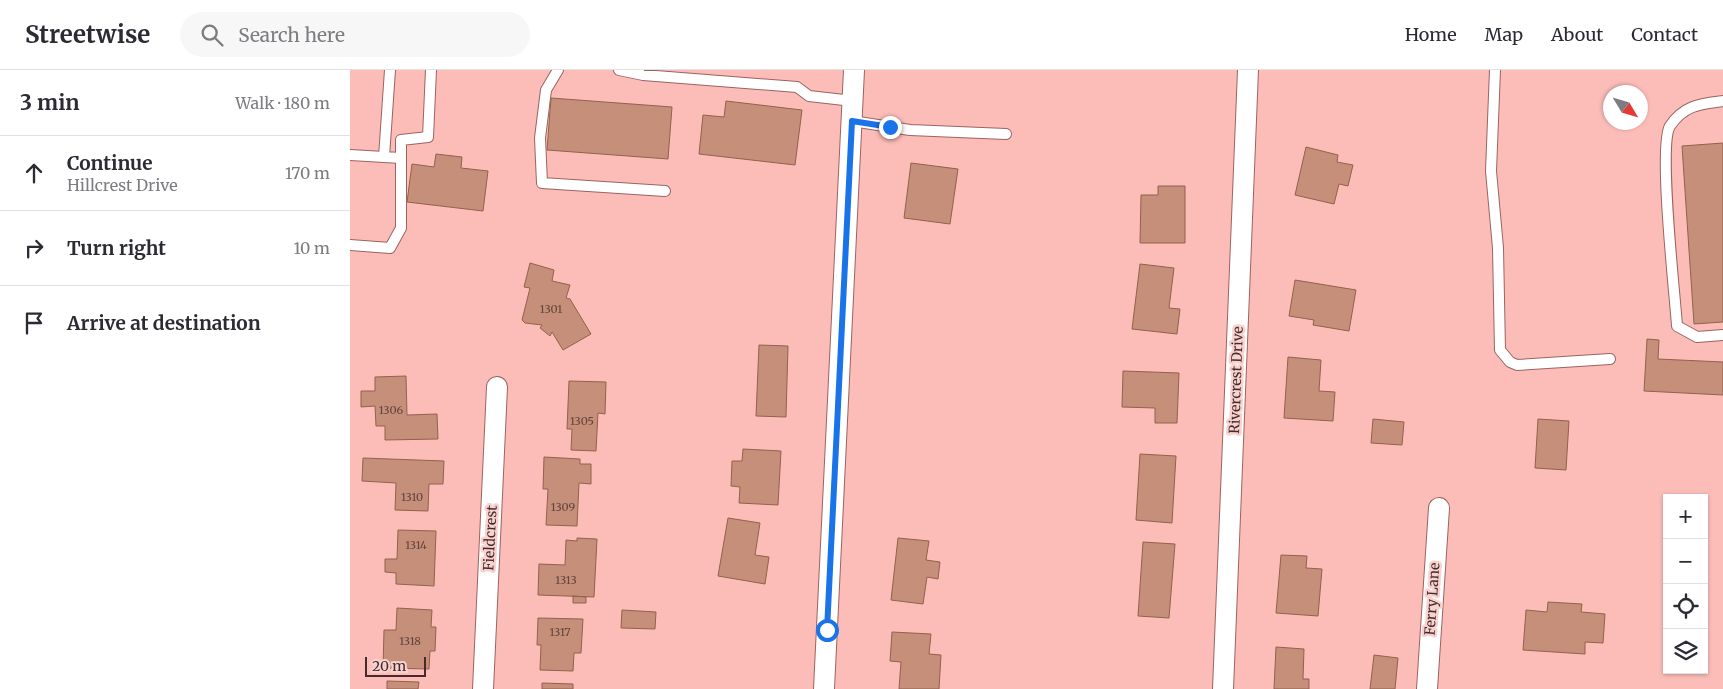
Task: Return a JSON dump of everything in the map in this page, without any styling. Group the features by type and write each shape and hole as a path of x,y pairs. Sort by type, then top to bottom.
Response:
{"street":[{"path":"824,689 854,70"},
{"name":"Rivercrest Drive","path":"1223,689 1248,70"},
{"name":"Fieldcrest","path":"484,689 497,386"},
{"name":"Ferry Lane","path":"1427,689 1439,508"}],"lane":[{"path":"384,157 390,70"},
{"path":"350,245 390,248 401,228 401,140 428,137 430,70"},
{"path":"558,70 546,90 540,138 542,183 665,191"},
{"path":"619,70 797,87 809,96 910,130 1006,134"},
{"path":"1495,70 1491,171 1498,248 1500,350 1510,362 1517,365 1610,359"},
{"path":"1723,101 1690,106 1669,127 1666,169 1677,326 1697,337 1723,335"},
{"path":"350,155 401,158"}],"building":[{"path":"551,98 672,107 668,159 547,150"},
{"path":"726,101 802,110 795,165 699,154 703,115 724,117"},
{"path":"1723,143 1723,322 1694,324 1682,146"},
{"path":"1306,147 1338,155 1337,162 1353,165 1348,186 1339,184 1334,204 1295,195"},
{"path":"436,154 462,157 461,168 488,171 483,211 407,202 412,164 434,167"},
{"path":"911,163 958,169 950,224 904,218"},
{"path":"1158,186 1185,186 1185,243 1140,243 1141,195 1158,195"},
{"path":"530,263 554,270 552,281 570,285 566,298 570,299 591,334 563,350 552,332 550,336 540,328 542,325 525,323 522,320 530,288 524,287"},
{"path":"1140,264 1174,268 1169,308 1180,309 1177,334 1132,329"},
{"path":"1295,280 1356,290 1349,331 1313,325 1314,320 1289,316"},
{"path":"1647,339 1659,340 1658,359 1723,362 1723,395 1644,391"},
{"path":"759,345 788,346 786,417 756,416"},
{"path":"1288,357 1321,360 1319,391 1335,392 1333,421 1284,418"},
{"path":"1123,371 1179,373 1177,423 1155,423 1155,408 1122,407"},
{"path":"406,376 407,415 437,414 438,439 385,440 385,426 376,426 375,406 361,407 361,391 375,391 375,377"},
{"path":"569,381 606,382 605,414 598,413 596,451 571,450 572,429 567,429"},
{"path":"1373,419 1404,422 1402,445 1371,443"},
{"path":"1538,419 1569,421 1566,470 1535,468"},
{"path":"743,449 781,451 778,505 739,503 740,487 731,486 732,461 742,461"},
{"path":"1140,454 1176,456 1172,523 1136,520"},
{"path":"544,457 580,459 580,464 591,464 591,484 579,483 577,526 546,525 548,489 543,489"},
{"path":"363,458 444,461 443,484 429,484 428,511 395,510 396,483 362,481"},
{"path":"728,518 760,523 755,555 769,557 765,584 718,576"},
{"path":"398,530 436,531 434,586 396,584 396,573 385,572 385,559 397,559"},
{"path":"577,538 597,539 594,597 538,595 539,564 565,565 566,540 577,541"},
{"path":"898,538 929,541 926,560 940,562 938,579 927,577 923,604 891,600"},
{"path":"1143,542 1175,544 1169,618 1138,616"},
{"path":"1281,555 1307,556 1306,568 1322,569 1318,616 1276,613"},
{"path":"573,596 586,597 586,603 573,603"},
{"path":"1548,602 1582,604 1581,612 1605,614 1603,643 1585,642 1585,654 1523,650 1526,610 1547,612"},
{"path":"397,608 432,610 431,627 436,627 435,651 430,651 429,669 383,668 384,630 396,630"},
{"path":"622,610 656,612 655,629 621,628"},
{"path":"538,618 583,619 581,653 574,653 573,671 540,670 541,645 537,645"},
{"path":"892,632 931,634 929,654 941,655 939,689 899,689 901,662 890,661"},
{"path":"1276,647 1304,649 1303,679 1309,679 1309,689 1274,689"},
{"path":"1374,655 1398,658 1395,689 1370,689"},
{"path":"387,681 419,682 418,689 387,689"},
{"path":"542,683 573,684 573,689 542,689"}],"route":[{"path":"827,630 852,121 890,127"}]}
